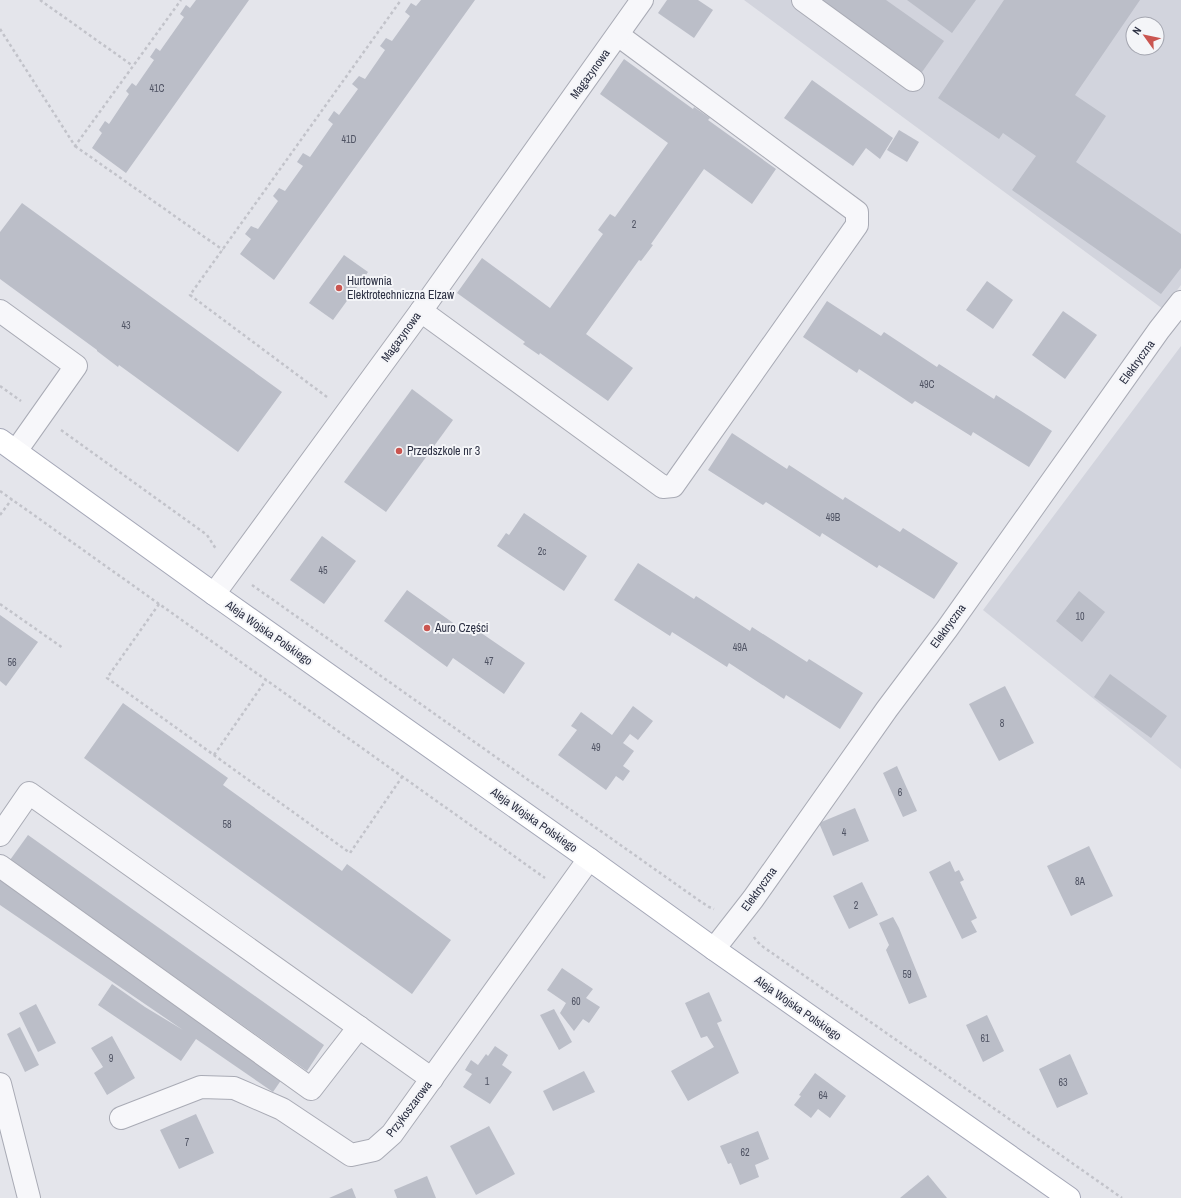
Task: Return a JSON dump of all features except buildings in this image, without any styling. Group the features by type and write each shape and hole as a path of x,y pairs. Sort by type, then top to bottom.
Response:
{"main road":[{"name":"Aleja Wojska Polskiego","path":"8,446 714,949 1069,1198"}],"street":[{"name":"Magazynowa","path":"214,594 420,311 642,0"},
{"path":"803,0 913,80"},
{"path":"420,311 663,487 673,486 857,225 857,212 618,35"},
{"name":"Elektryczna","path":"714,949 753,899 887,709 947,629 1181,302"},
{"path":"0,311 76,366 42,416 8,446"},
{"path":"0,834 29,793 432,1079"},
{"name":"Przykoszarowa","path":"121,1118 201,1087 234,1088 282,1109 350,1155 374,1150 392,1134 589,859"},
{"path":"0,866 311,1089 359,1027"},
{"path":"0,1084 29,1198"}],"path":[{"path":"40,0 133,66"},
{"path":"75,146 181,0"},
{"path":"347,412 190,295 402,0"},
{"path":"0,29 75,146 223,250"},
{"path":"0,386 207,535 231,570 691,895 709,907 719,910"},
{"path":"0,491 565,892"},
{"path":"0,515 12,500"},
{"path":"0,604 62,648"},
{"path":"159,604 107,678 350,853 402,777"},
{"path":"214,755 266,680"},
{"path":"754,936 755,940 772,953 1122,1198"}],"shaded area":[{"path":"744,0 1181,0 1181,285 1163,309"},
{"path":"1181,346 1181,769 983,610"}],"place":[{"name":"Hurtownia Elektrotechniczna Elzaw","path":"339,288"},
{"name":"Przedszkole nr 3","path":"399,451"},
{"name":"Auro Części","path":"427,628"}]}
